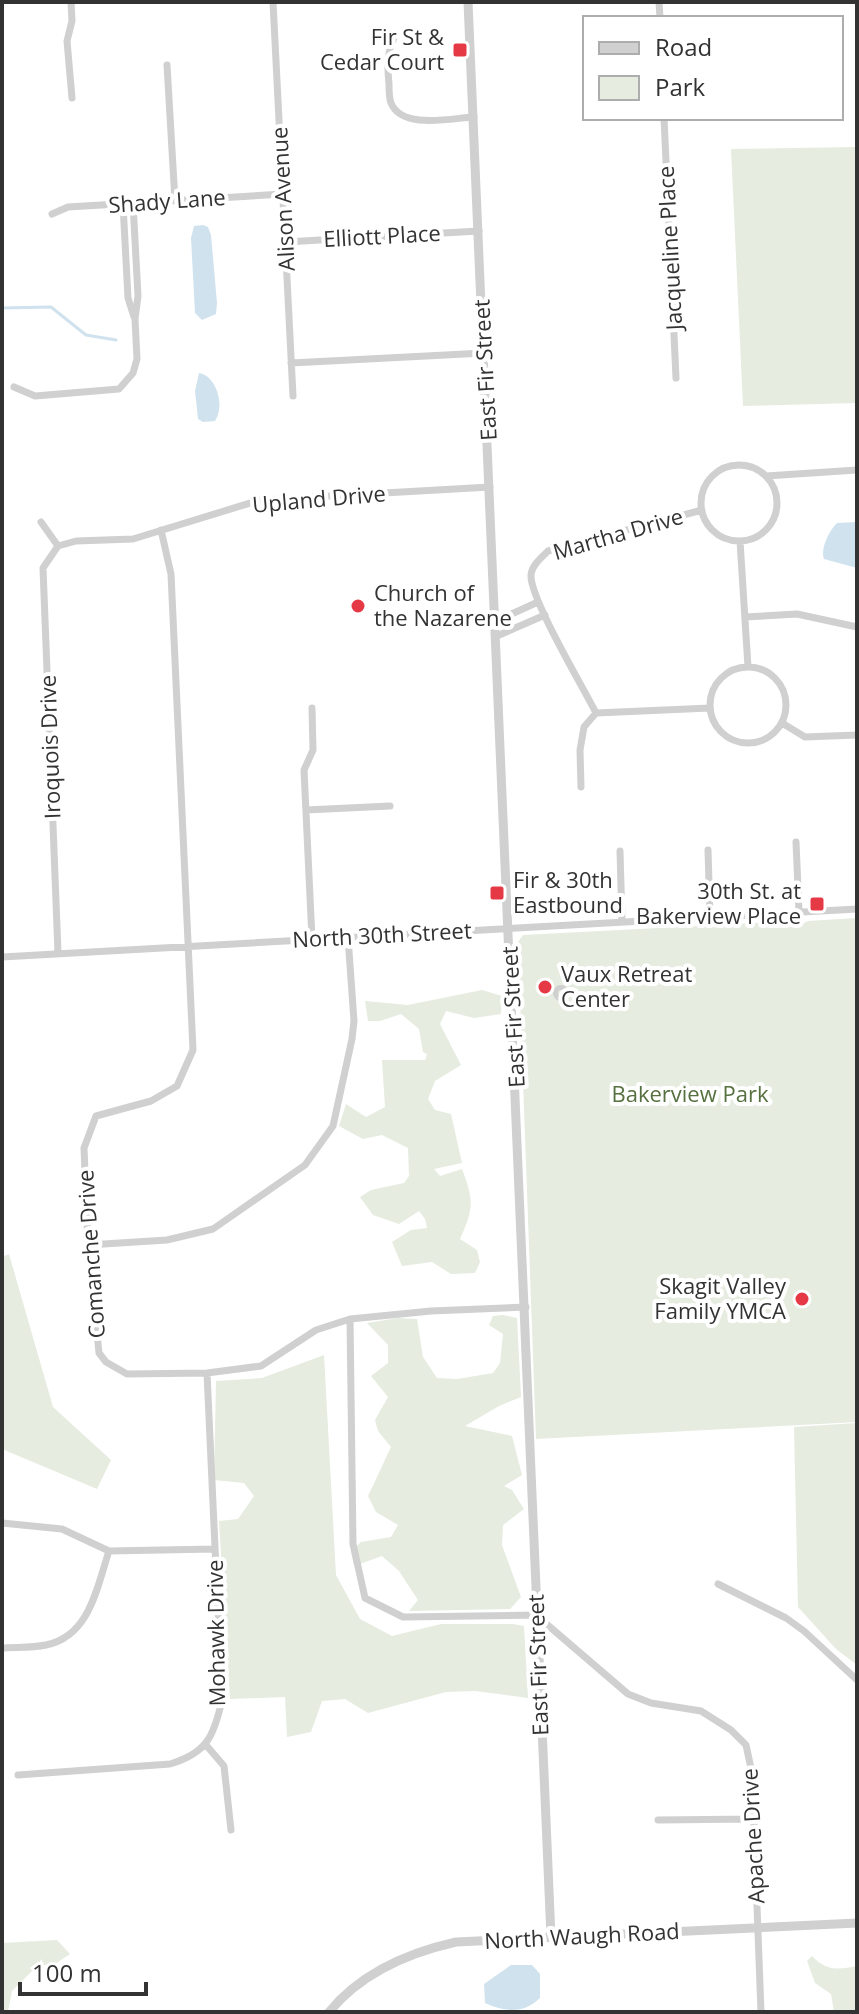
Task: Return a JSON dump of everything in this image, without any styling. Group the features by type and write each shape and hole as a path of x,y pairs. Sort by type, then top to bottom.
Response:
{"street":[{"path":"71,2 72,21 67,41 72,98"},
{"name":"Alison Avenue","path":"273,2 293,396"},
{"name":"East Fir Street","path":"468,2 551,1937"},
{"path":"396,34 388,49 388,75 391,104 403,117 417,120 474,117"},
{"path":"167,65 175,201"},
{"name":"Jacqueline Place","path":"664,120 676,378"},
{"name":"Shady Lane","path":"52,214 68,207 283,194"},
{"path":"14,387 35,396 119,389 133,373 137,359 135,319 138,296 133,203"},
{"path":"123,204 128,298 135,319"},
{"name":"Elliott Place","path":"285,242 479,231"},
{"path":"291,363 484,353"},
{"path":"737,465 753,467 766,476 775,488 777,503 774,517 766,530 754,538 740,541 723,537 709,526 702,510 702,494 709,479 721,469 737,465"},
{"path":"766,476 857,470"},
{"name":"Upland Drive","path":"58,546 76,541 133,539 260,500 490,487"},
{"name":"Martha Drive","path":"538,602 531,576 537,562 548,551 702,510"},
{"path":"41,522 58,546"},
{"name":"Comanche Drive","path":"161,530 171,574 193,1050 177,1086 151,1101 96,1116 84,1148 88,1245 99,1353 106,1362 127,1374 207,1373 261,1366 316,1330 350,1319 431,1311 526,1307"},
{"path":"740,541 748,667"},
{"name":"Iroquois Drive","path":"58,546 43,568 58,953"},
{"path":"496,621 538,602 596,713"},
{"path":"745,617 797,614 857,627"},
{"path":"497,636 545,615"},
{"path":"748,667 772,675 781,685 786,697 786,710 782,723 765,740 741,743 720,730 710,708 714,688 720,679 738,668 748,667"},
{"path":"312,708 313,750 304,770 312,939"},
{"path":"581,787 580,750 584,727 596,713 710,708"},
{"path":"782,723 805,737 857,735"},
{"path":"306,810 390,806"},
{"path":"796,842 799,912"},
{"path":"708,850 710,916"},
{"path":"620,851 622,921"},
{"name":"North 30th Street","path":"2,957 857,909"},
{"path":"88,1245 167,1240 213,1229 305,1165 333,1126 352,1039 354,1021 348,937"},
{"path":"350,1319 353,1544 365,1598 403,1617 536,1615"},
{"name":"Mohawk Drive","path":"206,1745 222,1700 207,1373"},
{"path":"2,1523 62,1529 109,1551 214,1549"},
{"path":"2,1648 48,1645 79,1628 89,1613 109,1551"},
{"path":"718,1584 786,1618 857,1680"},
{"name":"Apache Drive","path":"536,1615 628,1694 651,1703 701,1711 731,1730 746,1745 752,1773 761,2012"},
{"path":"18,1775 170,1764 189,1758 206,1745 224,1766 231,1830"},
{"path":"658,1820 752,1819"},
{"name":"North Waugh Road","path":"329,2012 367,1977 403,1956 456,1942 857,1923"}],"green space":[{"path":"857,147 857,403 743,406 731,149"},
{"name":"Bakerview Park","path":"857,918 857,1422 536,1439 518,942 523,935 772,922 777,928 798,926 808,921"},
{"path":"482,990 502,996 501,1014 474,1018 446,1011 440,1024 461,1065 435,1081 428,1099 435,1110 451,1114 462,1163 434,1169 440,1176 462,1169 471,1204 460,1239 477,1250 480,1262 475,1273 451,1274 432,1262 402,1266 392,1242 411,1230 427,1228 425,1219 419,1211 399,1224 373,1215 360,1197 371,1190 404,1183 409,1176 408,1148 382,1135 363,1139 339,1126 346,1104 366,1117 385,1107 382,1060 425,1060 427,1054 423,1052 419,1029 401,1014 380,1021 368,1021 365,1001 408,1005"},
{"path":"9,1254 53,1407 111,1460 97,1489 2,1449 2,1257"},
{"path":"493,1316 517,1318 521,1397 465,1426 512,1436 522,1475 504,1486 512,1490 524,1509 503,1525 502,1545 521,1597 510,1609 409,1611 418,1600 399,1571 382,1556 354,1566 351,1551 361,1542 391,1537 398,1525 376,1512 368,1496 391,1447 378,1431 375,1420 388,1397 371,1376 388,1363 388,1345 367,1323 398,1318 417,1319 423,1357 437,1378 457,1379 493,1373 500,1363 503,1334 489,1325"},
{"path":"324,1355 336,1575 360,1619 392,1636 441,1624 524,1626 528,1698 475,1691 446,1692 368,1713 345,1699 322,1701 311,1732 287,1737 285,1697 230,1699 219,1521 238,1519 254,1496 244,1483 214,1480 216,1381 262,1378"},
{"path":"857,1423 857,1665 836,1649 798,1607 794,1427"},
{"path":"57,1940 70,1954 55,1964 33,1966 33,1970 12,1991 8,2012 2,2012 2,1943"},
{"path":"812,1956 833,1968 857,1966 857,2012 834,2012 831,1994 815,1983 807,1961"}],"water":[{"path":"194,226 208,227 211,235 217,303 216,314 202,320 195,313 191,238"},
{"path":"199,373 210,379 217,391 219,407 215,421 198,419 195,391"},
{"path":"857,522 857,568 824,559 826,540 837,523"},
{"path":"511,1965 532,1965 540,1974 540,1998 527,2007 514,2010 485,2003 484,1984"}],"waterway":[{"path":"2,308 51,307 86,335 116,340"}],"place":[{"name":"Fir St & Cedar Court","path":"460,50"},
{"name":"Church of the Nazarene","path":"358,606"},
{"name":"Fir & 30th Eastbound","path":"497,893"},
{"name":"30th St. at Bakerview Place","path":"817,904"},
{"name":"Vaux Retreat Center","path":"545,987"},
{"name":"Skagit Valley Family YMCA","path":"802,1299"}]}
